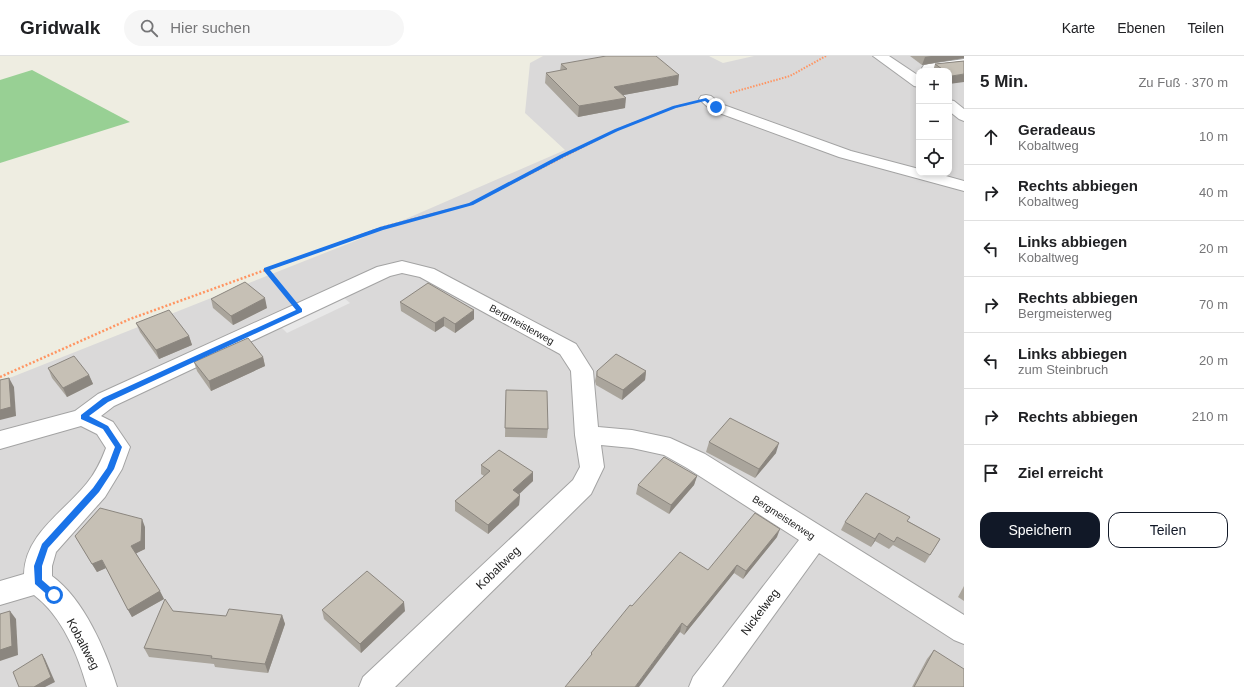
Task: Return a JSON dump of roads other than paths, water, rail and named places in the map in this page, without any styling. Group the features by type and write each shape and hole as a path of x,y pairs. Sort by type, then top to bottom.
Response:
{"street":[{"path":"880,56 916,81"},
{"path":"929,68 964,63"},
{"path":"706,100 716,107 845,154 964,186"},
{"path":"952,106 964,116"},
{"name":"Bergmeisterweg","path":"0,440 83,417 106,400 384,271 402,267 427,272 568,349 582,371 587,435 632,439 670,447 696,461 964,631"},
{"path":"0,593 38,582 38,566 44,547 96,490 110,469 118,447 105,428 83,417"},
{"name":"Kobaltweg","path":"374,687 582,487 592,467 587,435"},
{"name":"Nickelweg","path":"704,687 816,537"},
{"name":"Kobaltweg","path":"38,582 54,595 70,619 98,671 102,687"}]}
